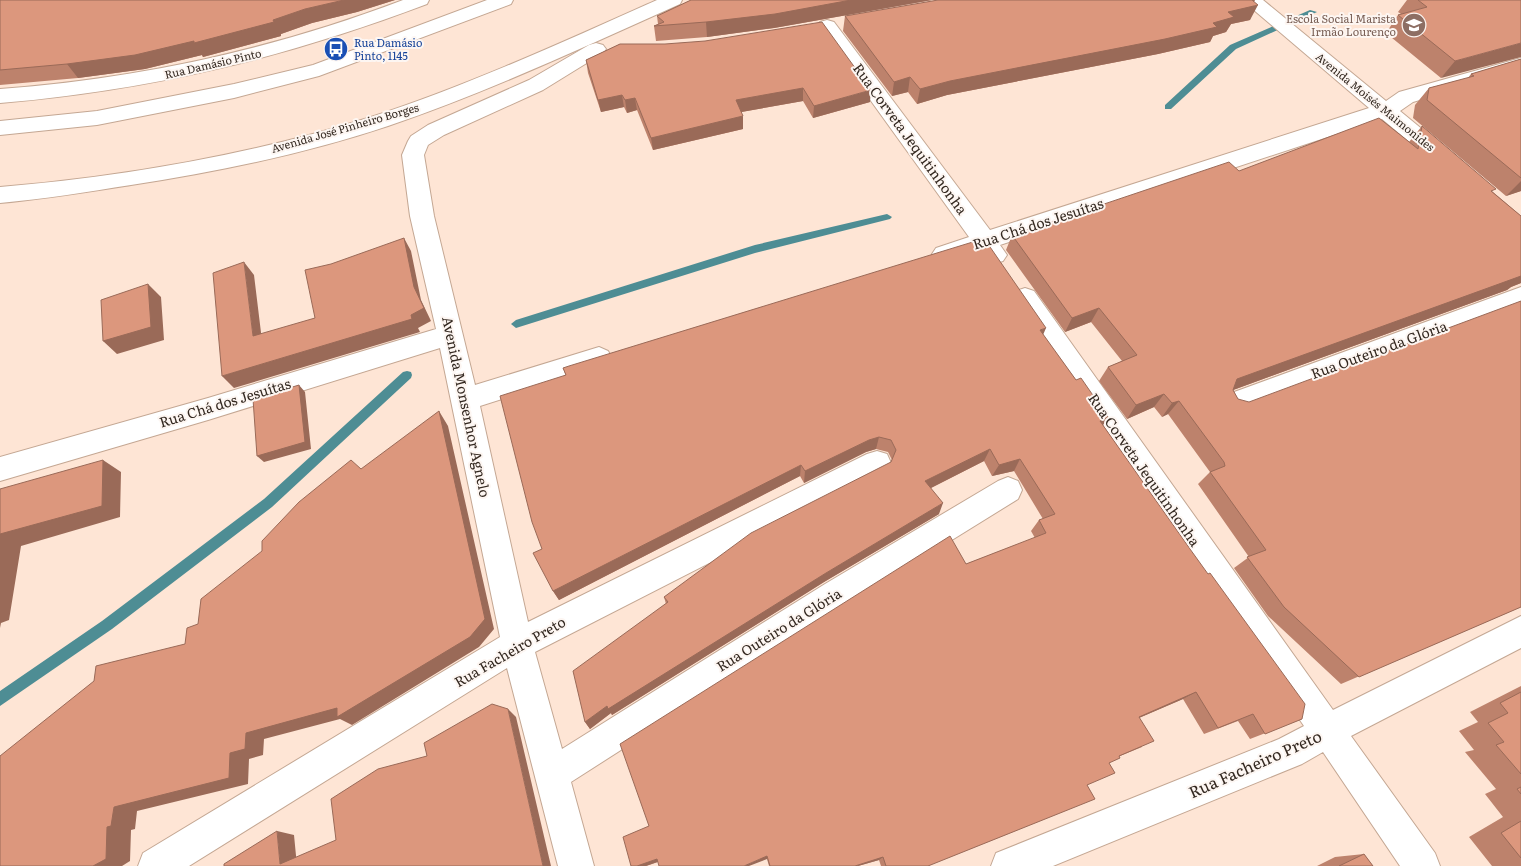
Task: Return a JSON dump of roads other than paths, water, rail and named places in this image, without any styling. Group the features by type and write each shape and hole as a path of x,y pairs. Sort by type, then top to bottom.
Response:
{"street":[{"name":"Rua Damásio Pinto","path":"0,96 45,94 179,73 266,51 386,14 420,0"},
{"path":"0,128 97,118 253,87 319,70 504,0"},
{"name":"Avenida José Pinheiro Borges","path":"0,195 182,170 293,145 414,109 597,46 673,0"},
{"name":"Avenida Moisés Maimonides","path":"1251,0 1288,32 1387,110 1461,174"},
{"name":"Rua Corveta Jequitinhonha","path":"828,26 1011,277 1422,866"},
{"name":"Avenida Monsenhor Agnelo","path":"576,866 517,644 464,394 422,216 414,172 414,149 420,141 436,130 536,85 597,46"},
{"name":"Rua Chá dos Jesuítas","path":"919,261 1387,110 1406,97 1521,64"},
{"name":"Rua Outeiro da Glória","path":"1236,403 1521,298"},
{"name":"Rua Chá dos Jesuítas","path":"0,469 451,338"},
{"path":"464,394 616,353"},
{"name":"Rua Facheiro Preto","path":"156,866 517,644 877,463"},
{"name":"Rua Outeiro da Glória","path":"553,774 792,622 1008,490"},
{"name":"Rua Facheiro Preto","path":"1009,866 1290,752 1368,709 1521,631"}],"waterway":[{"path":"1168,107 1233,47 1313,12"},
{"path":"516,324 755,249 887,217"},
{"path":"0,699 107,625 268,503 407,375"}],"place":[{"name":"Escola Social Marista Irmão Lourenço","path":"1414,25"},
{"name":"Rua Damásio Pinto, 1145","path":"336,49"}]}
